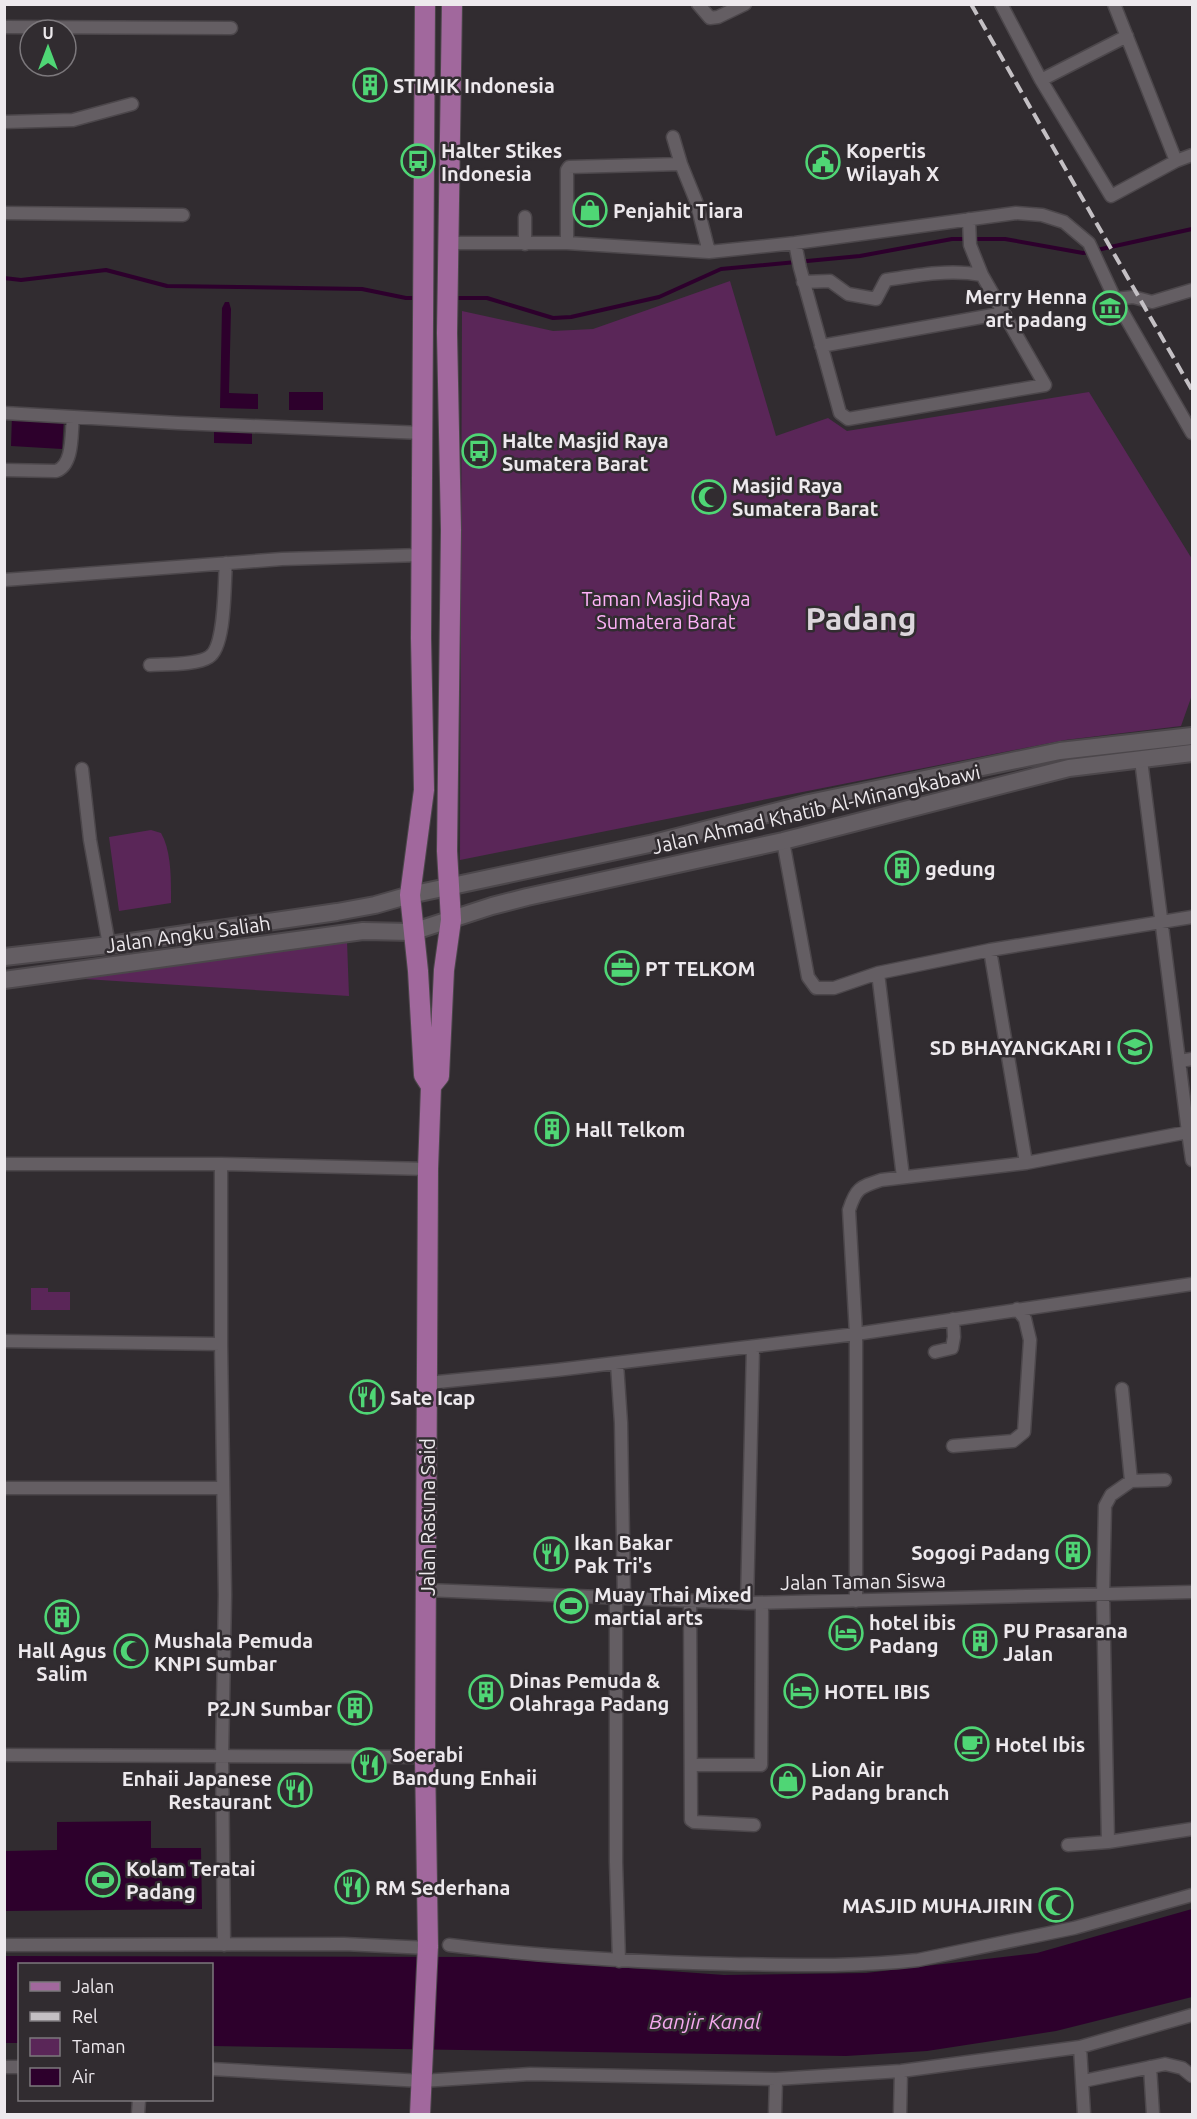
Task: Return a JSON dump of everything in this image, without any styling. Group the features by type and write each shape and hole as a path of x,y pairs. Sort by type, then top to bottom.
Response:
{"main road":[{"path":"425,4 421,638 424,790 410,894 412,932 418,971 424,1075 431,1086 439,1076 444,970 452,920 447,851 451,530 448,277 452,4"},
{"name":"Jalan Ahmad Khatib Al-Minangkabawi","path":"410,894 654,843 809,803 1060,751 1192,736"},
{"name":"Jalan Ahmad Khatib Al-Minangkabawi","path":"412,932 527,897 783,841 1069,768 1192,753"},
{"path":"966,770 971,793"},
{"name":"Jalan Angku Saliah","path":"4,957 108,945 375,905 410,894"},
{"name":"Jalan Angku Saliah","path":"4,980 378,930 412,932"},
{"name":"Jalan Rasuna Said","path":"420,2115 428,1946 425,1757 428,1169 431,1086"}],"street":[{"path":"698,4 710,18 745,4"},
{"path":"1001,4 1041,80 1111,196 1176,161 1192,155"},
{"path":"1114,4 1176,161"},
{"path":"4,27 231,28"},
{"path":"1041,80 1127,36"},
{"path":"4,122 73,120 132,104"},
{"path":"673,137 696,201 709,252"},
{"path":"567,243 567,170 569,168 681,164"},
{"path":"4,213 183,215"},
{"path":"449,243 567,243 798,256 1016,213 1042,215 1064,222 1089,243 1115,299 1192,433"},
{"path":"525,217 525,244"},
{"path":"798,256 803,282 840,413 848,419 1045,385 982,275 970,245 969,224"},
{"path":"803,282 830,281 848,294 876,299 885,279 936,273 966,272 982,275"},
{"path":"1115,299 1133,297 1152,302 1192,290"},
{"path":"821,346 1004,313"},
{"path":"4,413 423,433"},
{"path":"4,470 56,471 62,469 68,460 73,417"},
{"path":"4,580 282,559 422,555"},
{"path":"150,665 200,661 211,657 220,637 226,563"},
{"path":"1141,760 1162,922 1186,1060 1188,1132 1192,1160"},
{"path":"82,769 90,840 108,945"},
{"path":"783,841 808,977 812,985 822,990 878,973 990,950 1192,917"},
{"path":"990,950 1026,1163"},
{"path":"878,973 903,1177"},
{"path":"856,1600 856,1334 849,1210 855,1192 881,1180 1026,1163 1188,1132"},
{"path":"4,1164 221,1164 428,1169"},
{"path":"221,1164 225,1595 222,1756 224,1945"},
{"path":"428,1383 617,1364 856,1334 1192,1284"},
{"path":"953,1446 1013,1442 1024,1432 1027,1419 1030,1340 1025,1319 1017,1309"},
{"path":"935,1352 952,1348 953,1319"},
{"path":"4,1341 222,1344"},
{"path":"747,1603 753,1347"},
{"path":"617,1364 621,1423 616,1862 619,1961"},
{"path":"1122,1389 1131,1481"},
{"path":"1107,1842 1103,1595 1105,1502 1131,1481 1166,1480"},
{"path":"4,1488 223,1488"},
{"name":"Jalan Taman Siswa","path":"427,1590 747,1603 1192,1592"},
{"path":"690,1600 692,1821 754,1825"},
{"path":"691,1765 761,1765 762,1603"},
{"path":"4,1755 425,1757"},
{"path":"1068,1845 1107,1842 1192,1829"},
{"path":"449,1945 480,1950 619,1961 838,1966 918,1960 1074,1928 1192,1895"},
{"path":"4,1945 344,1944 428,1946"},
{"path":"213,2069 422,2077 530,2074 776,2079 901,2071 1080,2047 1192,2015"},
{"path":"1080,2047 1084,2115"},
{"path":"1083,2081 1165,2064 1182,2068 1192,2076"},
{"path":"1150,2067 1153,2115"},
{"path":"900,2115 901,2071"},
{"path":"775,2115 776,2079"}],"green space":[{"name":"Taman Masjid Raya Sumatera Barat","path":"730,281 776,436 828,418 847,431 1089,392 1192,559 1192,695 1181,726 1065,740 460,860 462,311 553,331 593,329"},
{"path":"151,830 161,833 165,841 170,867 171,903 119,911 109,837"},
{"path":"347,941 349,996 69,978"},
{"path":"31,1288 48,1288 48,1292 70,1292 70,1310 31,1310"}],"water":[{"path":"225,302 229,302 231,309 229,393 258,394 258,409 220,408 222,308"},
{"path":"289,392 323,392 323,410 289,410"},
{"path":"12,415 64,417 62,449 11,446"},
{"path":"214,428 252,429 252,444 214,443"},
{"name":"Kolam Teratai Padang","path":"151,1821 151,1848 201,1848 202,1909 5,1911 5,1851 57,1850 57,1822"},
{"name":"Banjir Kanal","path":"1192,1909 1192,1997 1056,2031 927,2051 846,2056 213,2046 213,1963 18,1963 18,2043 5,2043 5,1956 477,1957 724,1975 866,1973 1037,1953"}],"waterway":[{"path":"1097,250 1192,229"},
{"path":"454,298 487,298 553,318 571,317 659,297 721,269 860,256 952,239 1005,239 1083,253 1089,252"},
{"path":"4,278 21,280 106,270 167,286 362,289 417,298"}],"railway":[{"path":"971,4 1192,390"}],"place":[{"name":"STIMIK Indonesia","path":"370,85"},
{"name":"Halter Stikes Indonesia","path":"418,161"},
{"name":"Kopertis Wilayah X","path":"823,162"},
{"name":"Penjahit Tiara","path":"590,210"},
{"name":"Merry Henna art padang","path":"1110,308"},
{"name":"Halte Masjid Raya Sumatera Barat","path":"479,451"},
{"name":"Masjid Raya Sumatera Barat","path":"709,497"},
{"name":"gedung","path":"902,868"},
{"name":"PT TELKOM","path":"622,968"},
{"name":"SD BHAYANGKARI I","path":"1135,1047"},
{"name":"Hall Telkom","path":"552,1129"},
{"name":"Sate Icap","path":"367,1397"},
{"name":"Sogogi Padang","path":"1073,1552"},
{"name":"Ikan Bakar Pak Tri's","path":"551,1554"},
{"name":"Muay Thai Mixed martial arts","path":"571,1606"},
{"name":"Hall Agus Salim","path":"62,1617"},
{"name":"hotel ibis Padang","path":"846,1633"},
{"name":"PU Prasarana Jalan","path":"980,1641"},
{"name":"Mushala Pemuda KNPI Sumbar","path":"131,1651"},
{"name":"HOTEL IBIS","path":"801,1691"},
{"name":"Dinas Pemuda & Olahraga Padang","path":"486,1692"},
{"name":"P2JN Sumbar","path":"355,1708"},
{"name":"Hotel Ibis","path":"972,1744"},
{"name":"Soerabi Bandung Enhaii","path":"369,1765"},
{"name":"Lion Air Padang branch","path":"788,1781"},
{"name":"Enhaii Japanese Restaurant","path":"295,1790"},
{"name":"Kolam Teratai Padang","path":"103,1880"},
{"name":"RM Sederhana","path":"352,1887"},
{"name":"MASJID MUHAJIRIN","path":"1056,1905"}],"district":[{"name":"Padang","path":"861,618"}]}
